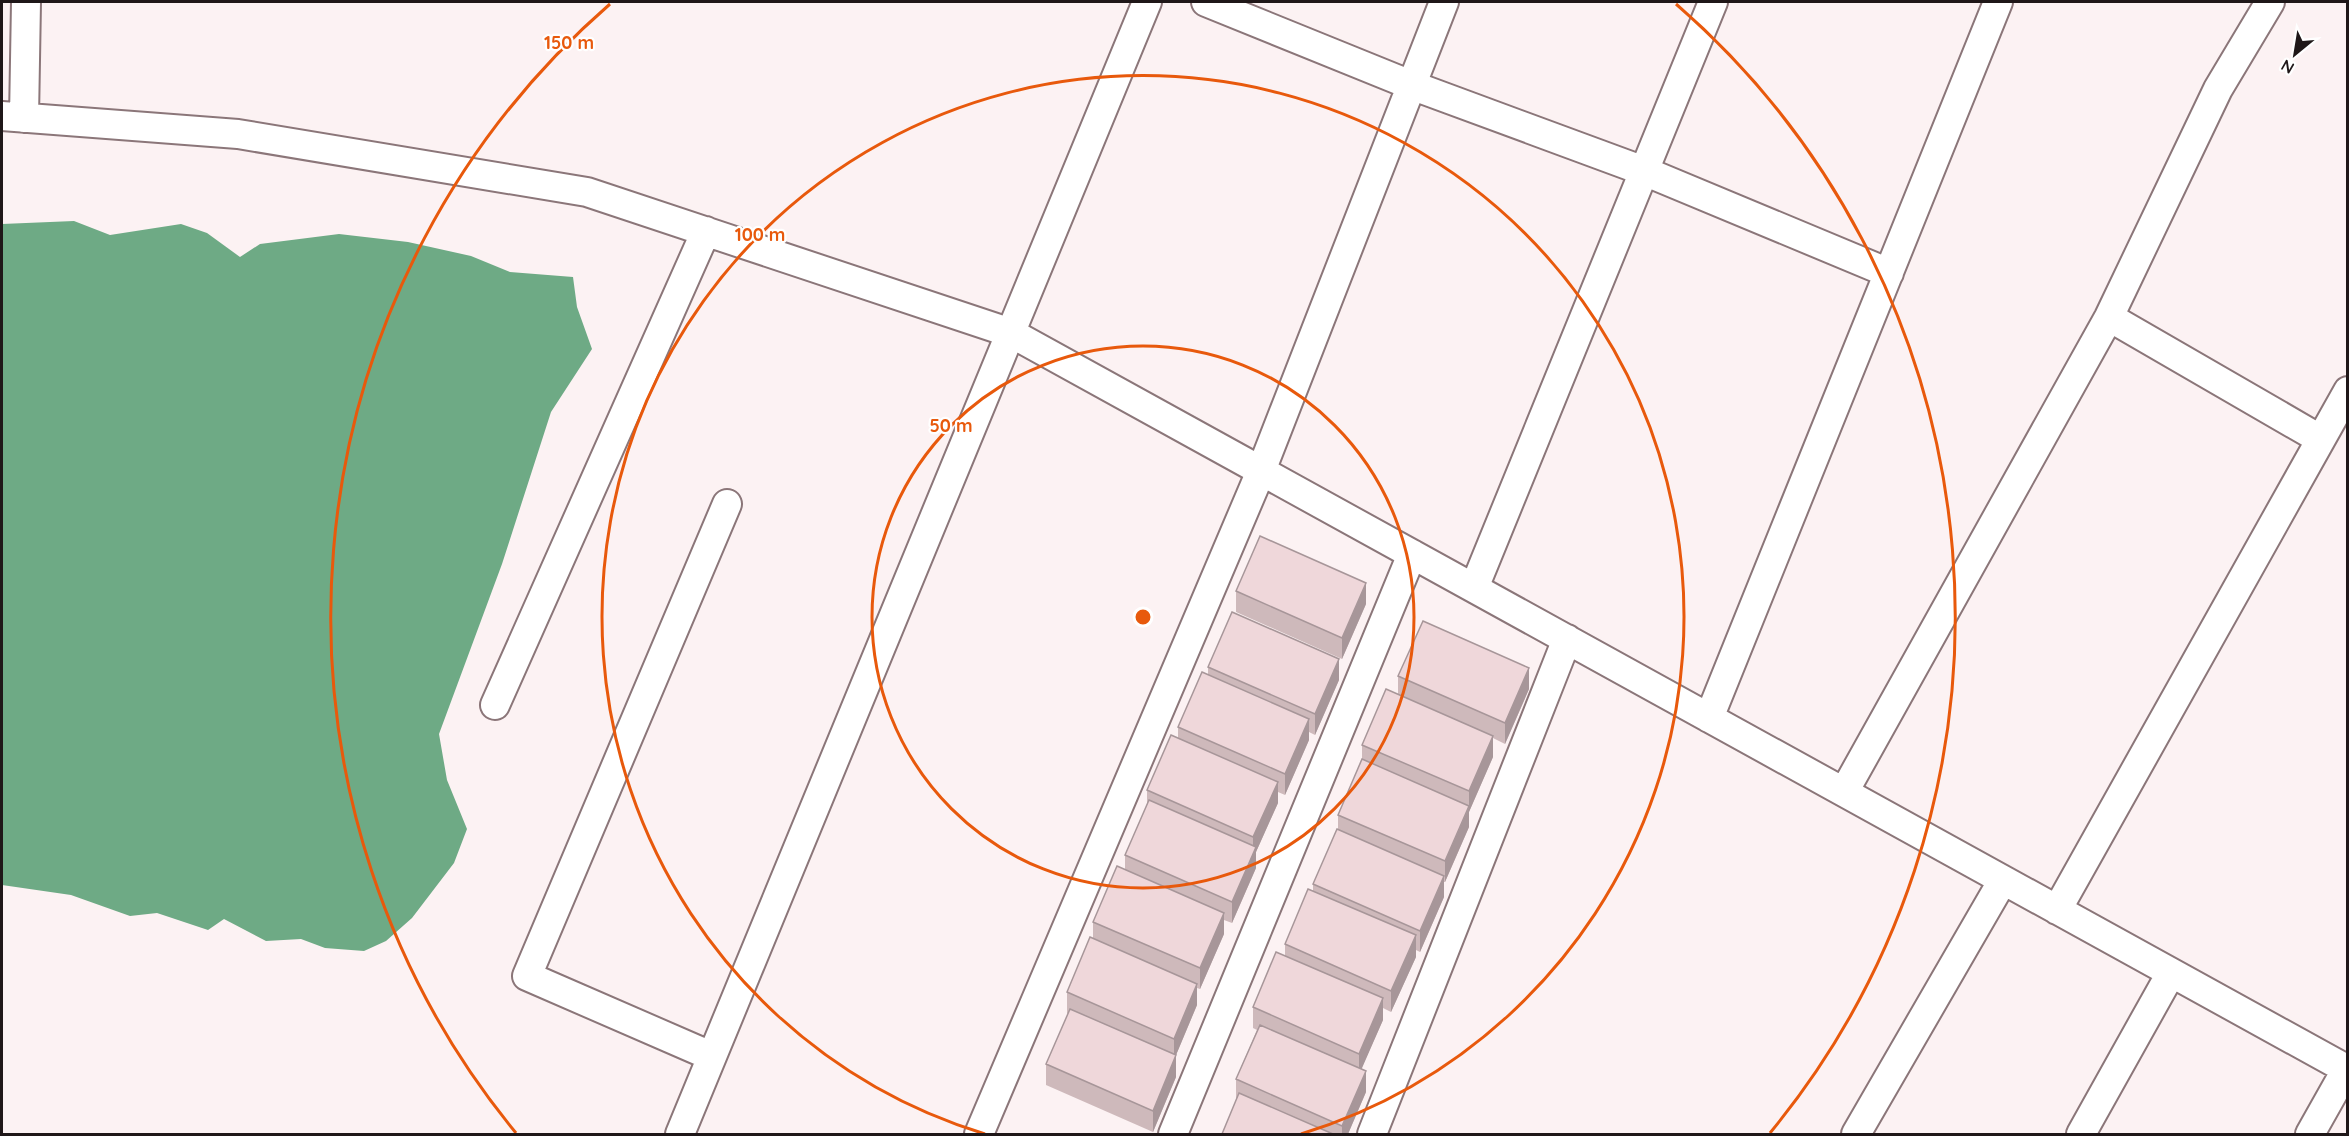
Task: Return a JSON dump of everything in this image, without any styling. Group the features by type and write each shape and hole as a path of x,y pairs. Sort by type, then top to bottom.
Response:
{"street":[{"path":"26,2 13,117 238,134 587,192 1011,333 2347,1070 2310,1134"},
{"path":"680,1134 1147,2"},
{"path":"1206,2 1411,85 1644,171 1889,273"},
{"path":"979,1134 1261,471 1444,2"},
{"path":"1474,588 1713,2"},
{"path":"1709,718 1998,2"},
{"path":"1844,792 2109,317 2218,89 2270,2"},
{"path":"495,705 706,231"},
{"path":"2109,317 2320,439"},
{"path":"2057,910 2348,391"},
{"path":"711,1056 526,976 727,504"},
{"path":"1173,1134 1412,554"},
{"path":"1372,1134 1567,639"},
{"path":"1856,1134 2003,880"},
{"path":"2081,1134 2171,973"}],"shaded area":[{"path":"74,221 110,235 181,224 207,233 240,257 260,244 339,234 408,242 471,256 510,272 573,277 577,307 592,349 551,412 502,564 439,734 447,780 467,829 454,863 412,918 386,941 364,951 325,948 301,939 266,941 224,919 208,930 157,913 130,916 71,895 2,885 2,224"}],"building":[{"path":"1260,536 1366,583 1342,638 1236,591"},
{"path":"1232,612 1339,659 1315,714 1208,667"},
{"path":"1423,621 1529,668 1505,723 1398,676"},
{"path":"1202,672 1309,719 1285,774 1178,727"},
{"path":"1386,689 1493,736 1469,791 1362,745"},
{"path":"1171,735 1278,782 1253,837 1147,790"},
{"path":"1362,759 1469,806 1445,861 1338,815"},
{"path":"1149,800 1256,847 1232,902 1125,855"},
{"path":"1337,829 1444,876 1420,931 1313,884"},
{"path":"1117,866 1224,913 1200,968 1093,922"},
{"path":"1308,889 1416,935 1391,991 1285,944"},
{"path":"1090,937 1197,984 1174,1039 1067,992"},
{"path":"1276,952 1383,998 1359,1054 1253,1007"},
{"path":"1070,1009 1176,1055 1153,1111 1046,1064"},
{"path":"1260,1025 1366,1071 1342,1126 1236,1079"},
{"path":"1239,1093 1333,1134 1222,1134"}]}
